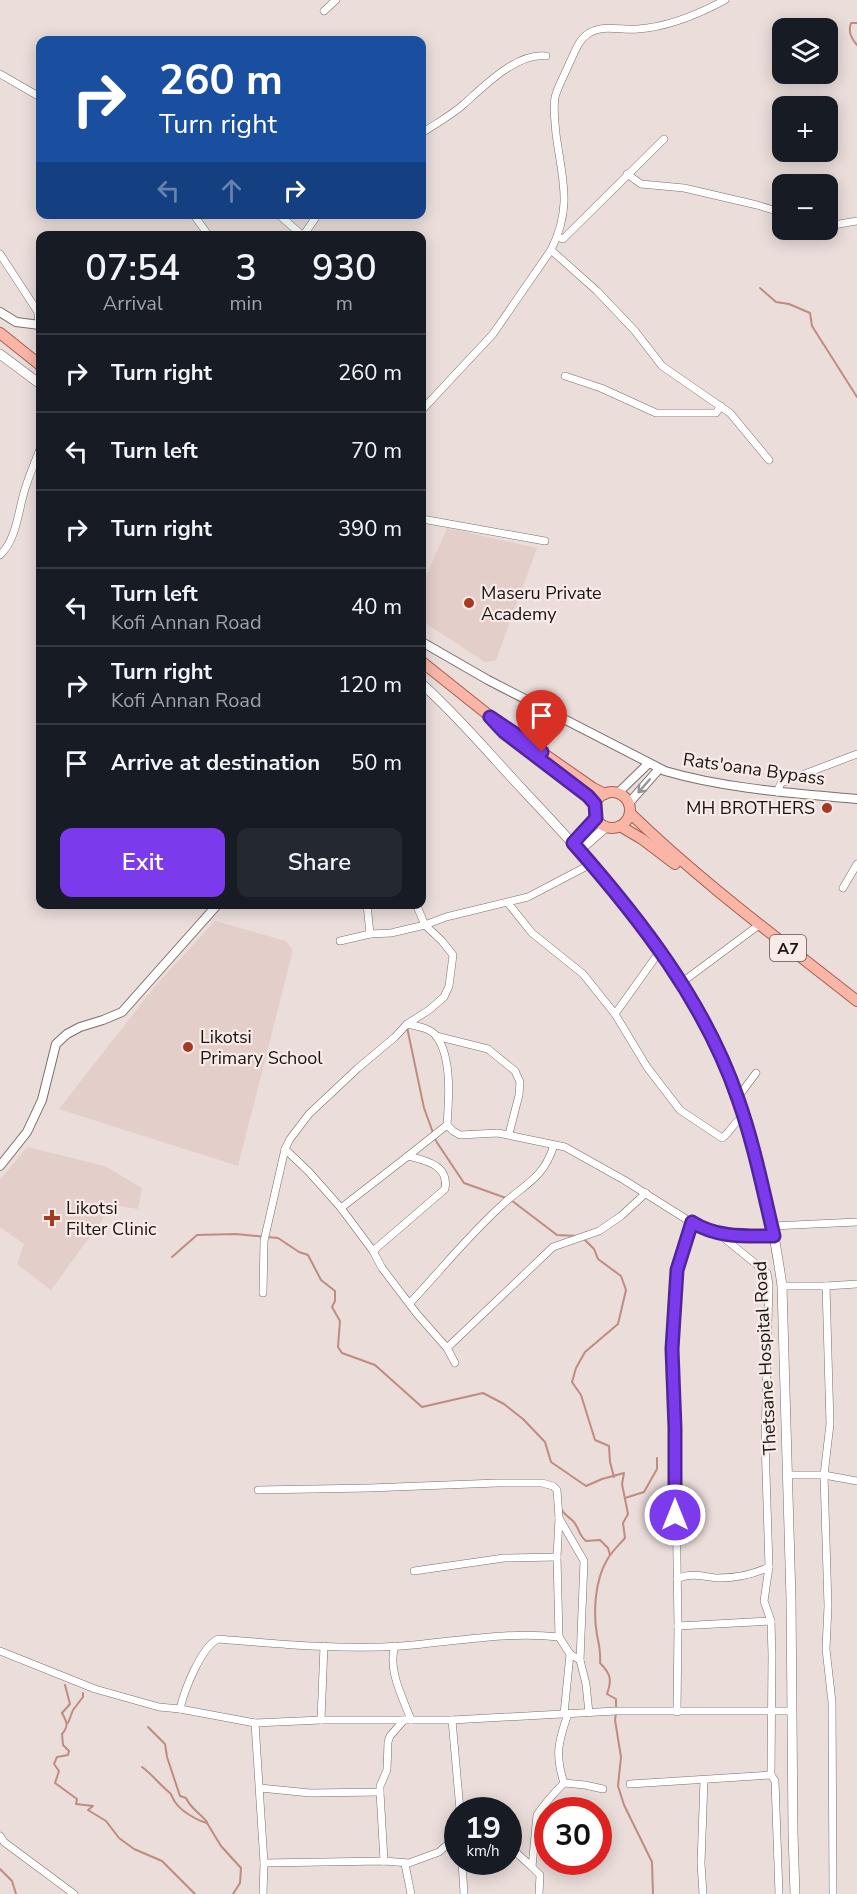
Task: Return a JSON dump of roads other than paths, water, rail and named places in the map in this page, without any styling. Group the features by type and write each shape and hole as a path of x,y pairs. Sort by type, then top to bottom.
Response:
{"main road":[{"path":"0,333 36,362"},
{"path":"0,354 36,381"},
{"path":"426,665 490,717 592,788 605,794 618,793"},
{"name":"Thetsane Hospital Road","path":"426,688 446,705 576,847 660,951 697,1009 717,1048 738,1097 752,1139 773,1231 782,1286 795,1894"},
{"path":"490,717 504,732 588,796 595,804 596,818 576,847"},
{"name":"A7","path":"618,793 625,797 630,808 666,848 720,894 857,1001"},
{"path":"595,804 605,794"},
{"path":"576,847 606,827 620,826 625,823 630,808"},
{"path":"596,818 606,827"},
{"name":"A7","path":"620,826 720,894"}],"street":[{"path":"324,11 336,0"},
{"path":"426,406 493,334 558,237 565,212 565,195 554,116 555,98 579,42 597,29 637,30 659,26 688,17 725,0"},
{"path":"426,130 464,104 496,76 523,60 546,56"},
{"path":"0,74 36,95"},
{"path":"558,237 562,239 664,139"},
{"path":"627,174 641,184 684,188 772,210"},
{"path":"284,219 297,231"},
{"path":"838,224 857,221"},
{"path":"551,250 597,291 635,331 662,366 730,412 769,460"},
{"path":"0,254 36,309"},
{"path":"0,312 16,322 36,324"},
{"path":"565,376 601,388 656,413 716,413 721,406"},
{"path":"0,555 8,544 15,526 25,487 36,459"},
{"path":"426,520 545,541"},
{"name":"Rats'oana Bypass","path":"426,644 488,681 659,769 697,780 777,792 857,799"},
{"path":"777,792 782,783 857,754"},
{"path":"618,793 649,763"},
{"path":"630,808 659,769"},
{"path":"340,942 370,934 391,933 425,925 462,913 528,897 591,864"},
{"path":"843,888 857,864"},
{"path":"508,903 532,933 584,974 615,1014 647,1067 680,1110 722,1138 728,1134 737,1119 744,1116"},
{"path":"0,1166 27,1132 42,1100 56,1044 66,1034 80,1027 122,1012 214,909"},
{"path":"368,909 370,934"},
{"path":"263,1293 264,1241 285,1149 290,1139 309,1114 407,1024 444,997 449,986 453,955 425,925 418,909"},
{"path":"681,983 759,925"},
{"path":"615,1014 660,951"},
{"path":"407,1024 424,1028 436,1036 488,1049 515,1071 520,1082 519,1095 509,1134"},
{"path":"436,1036 448,1066 447,1125 460,1135 509,1134 565,1147 582,1154 705,1231 719,1234 773,1231 857,1222"},
{"path":"738,1097 756,1073"},
{"path":"341,1208 447,1125"},
{"path":"410,1304 502,1204 528,1186 550,1156 554,1145"},
{"path":"285,1149 341,1208 373,1251 382,1268 447,1348 455,1363"},
{"path":"373,1251 446,1189 445,1179 435,1163 408,1156"},
{"path":"447,1348 553,1247 599,1231 621,1216 646,1193"},
{"path":"677,1712 678,1626 672,1349 677,1270 692,1222"},
{"path":"719,1234 767,1274 765,1440 769,1567 764,1600 771,1621 771,1775 775,1781 779,1894"},
{"path":"782,1286 857,1284"},
{"path":"826,1286 830,1424 824,1475 828,1606 826,1649 832,1702 833,1894"},
{"path":"787,1475 824,1475 857,1480"},
{"path":"258,1490 389,1488 497,1483 542,1483 553,1486 557,1490 559,1518 557,1557 559,1637 570,1654 566,1714 557,1752 564,1783"},
{"path":"559,1518 584,1561 580,1660 586,1684 589,1713"},
{"path":"414,1571 504,1558 557,1557"},
{"path":"677,1579 687,1575 719,1578 748,1574 769,1567"},
{"path":"678,1626 771,1621"},
{"path":"180,1709 184,1694 208,1646 218,1639 324,1646 395,1646 516,1636 559,1637"},
{"path":"321,1720 324,1646"},
{"path":"395,1646 392,1654 395,1673 407,1720"},
{"path":"0,1652 96,1689 159,1707 255,1723 321,1720 452,1720 616,1711 791,1711"},
{"path":"570,1654 580,1660"},
{"path":"384,1861 380,1786 387,1770 390,1736 407,1720"},
{"path":"452,1720 459,1797"},
{"path":"255,1723 264,1863 263,1894"},
{"path":"630,1784 771,1775"},
{"path":"703,1894 701,1863 704,1780"},
{"path":"532,1867 537,1815 546,1800 564,1783 603,1789"},
{"path":"260,1788 310,1793 380,1792"},
{"path":"0,1836 4,1842 74,1894"},
{"path":"264,1863 384,1861 405,1864 426,1858 444,1847"},
{"path":"522,1858 540,1875 539,1894"},
{"path":"405,1864 411,1894"},
{"path":"463,1875 464,1894"}],"waterway":[{"path":"857,23 851,23 850,29 857,45"},
{"path":"760,288 776,302 789,304 810,313 812,326 857,397"},
{"path":"407,1027 424,1108 436,1141 464,1183 506,1198"},
{"path":"511,1200 557,1235 577,1236"},
{"path":"172,1257 197,1235 236,1234 278,1238 299,1252 308,1255 321,1280 335,1291 335,1301 332,1307 340,1321 338,1347 342,1353 375,1365 422,1407 483,1393 504,1404 523,1419 545,1442 551,1462 586,1486 624,1473 622,1484 628,1514 623,1523 625,1538 611,1554 603,1568 595,1606 600,1663 608,1674 610,1685 607,1694 616,1699 616,1708"},
{"path":"583,1238 594,1249 598,1259 621,1276 626,1290 618,1324 585,1352 576,1368 572,1382 581,1395 595,1440 609,1446 614,1477"},
{"path":"625,1498 644,1492 657,1469 657,1458"},
{"path":"561,1509 574,1522 583,1539 586,1541 600,1540 608,1548 610,1555"},
{"path":"65,1685 70,1704 62,1713 66,1724 66,1729 62,1734 63,1745 69,1751 68,1755 57,1757 54,1764 59,1771 55,1783 77,1799 76,1804 93,1806 88,1810 106,1821 119,1838 134,1849 162,1861 195,1894"},
{"path":"68,1723 83,1693"},
{"path":"616,1713 621,1757 618,1786 624,1805 652,1862 653,1894"},
{"path":"148,1727 165,1744 180,1796 186,1798 207,1822"},
{"path":"142,1767 170,1793 181,1809 207,1823 221,1846 241,1868 240,1883 233,1894"},
{"path":"0,1869 12,1881 16,1894"}],"place":[{"name":"Maseru Private Academy","path":"469,603"},
{"name":"MH BROTHERS","path":"827,808"},
{"name":"Likotsi Primary School","path":"188,1047"},
{"name":"Likotsi Filter Clinic","path":"52,1218"}]}
